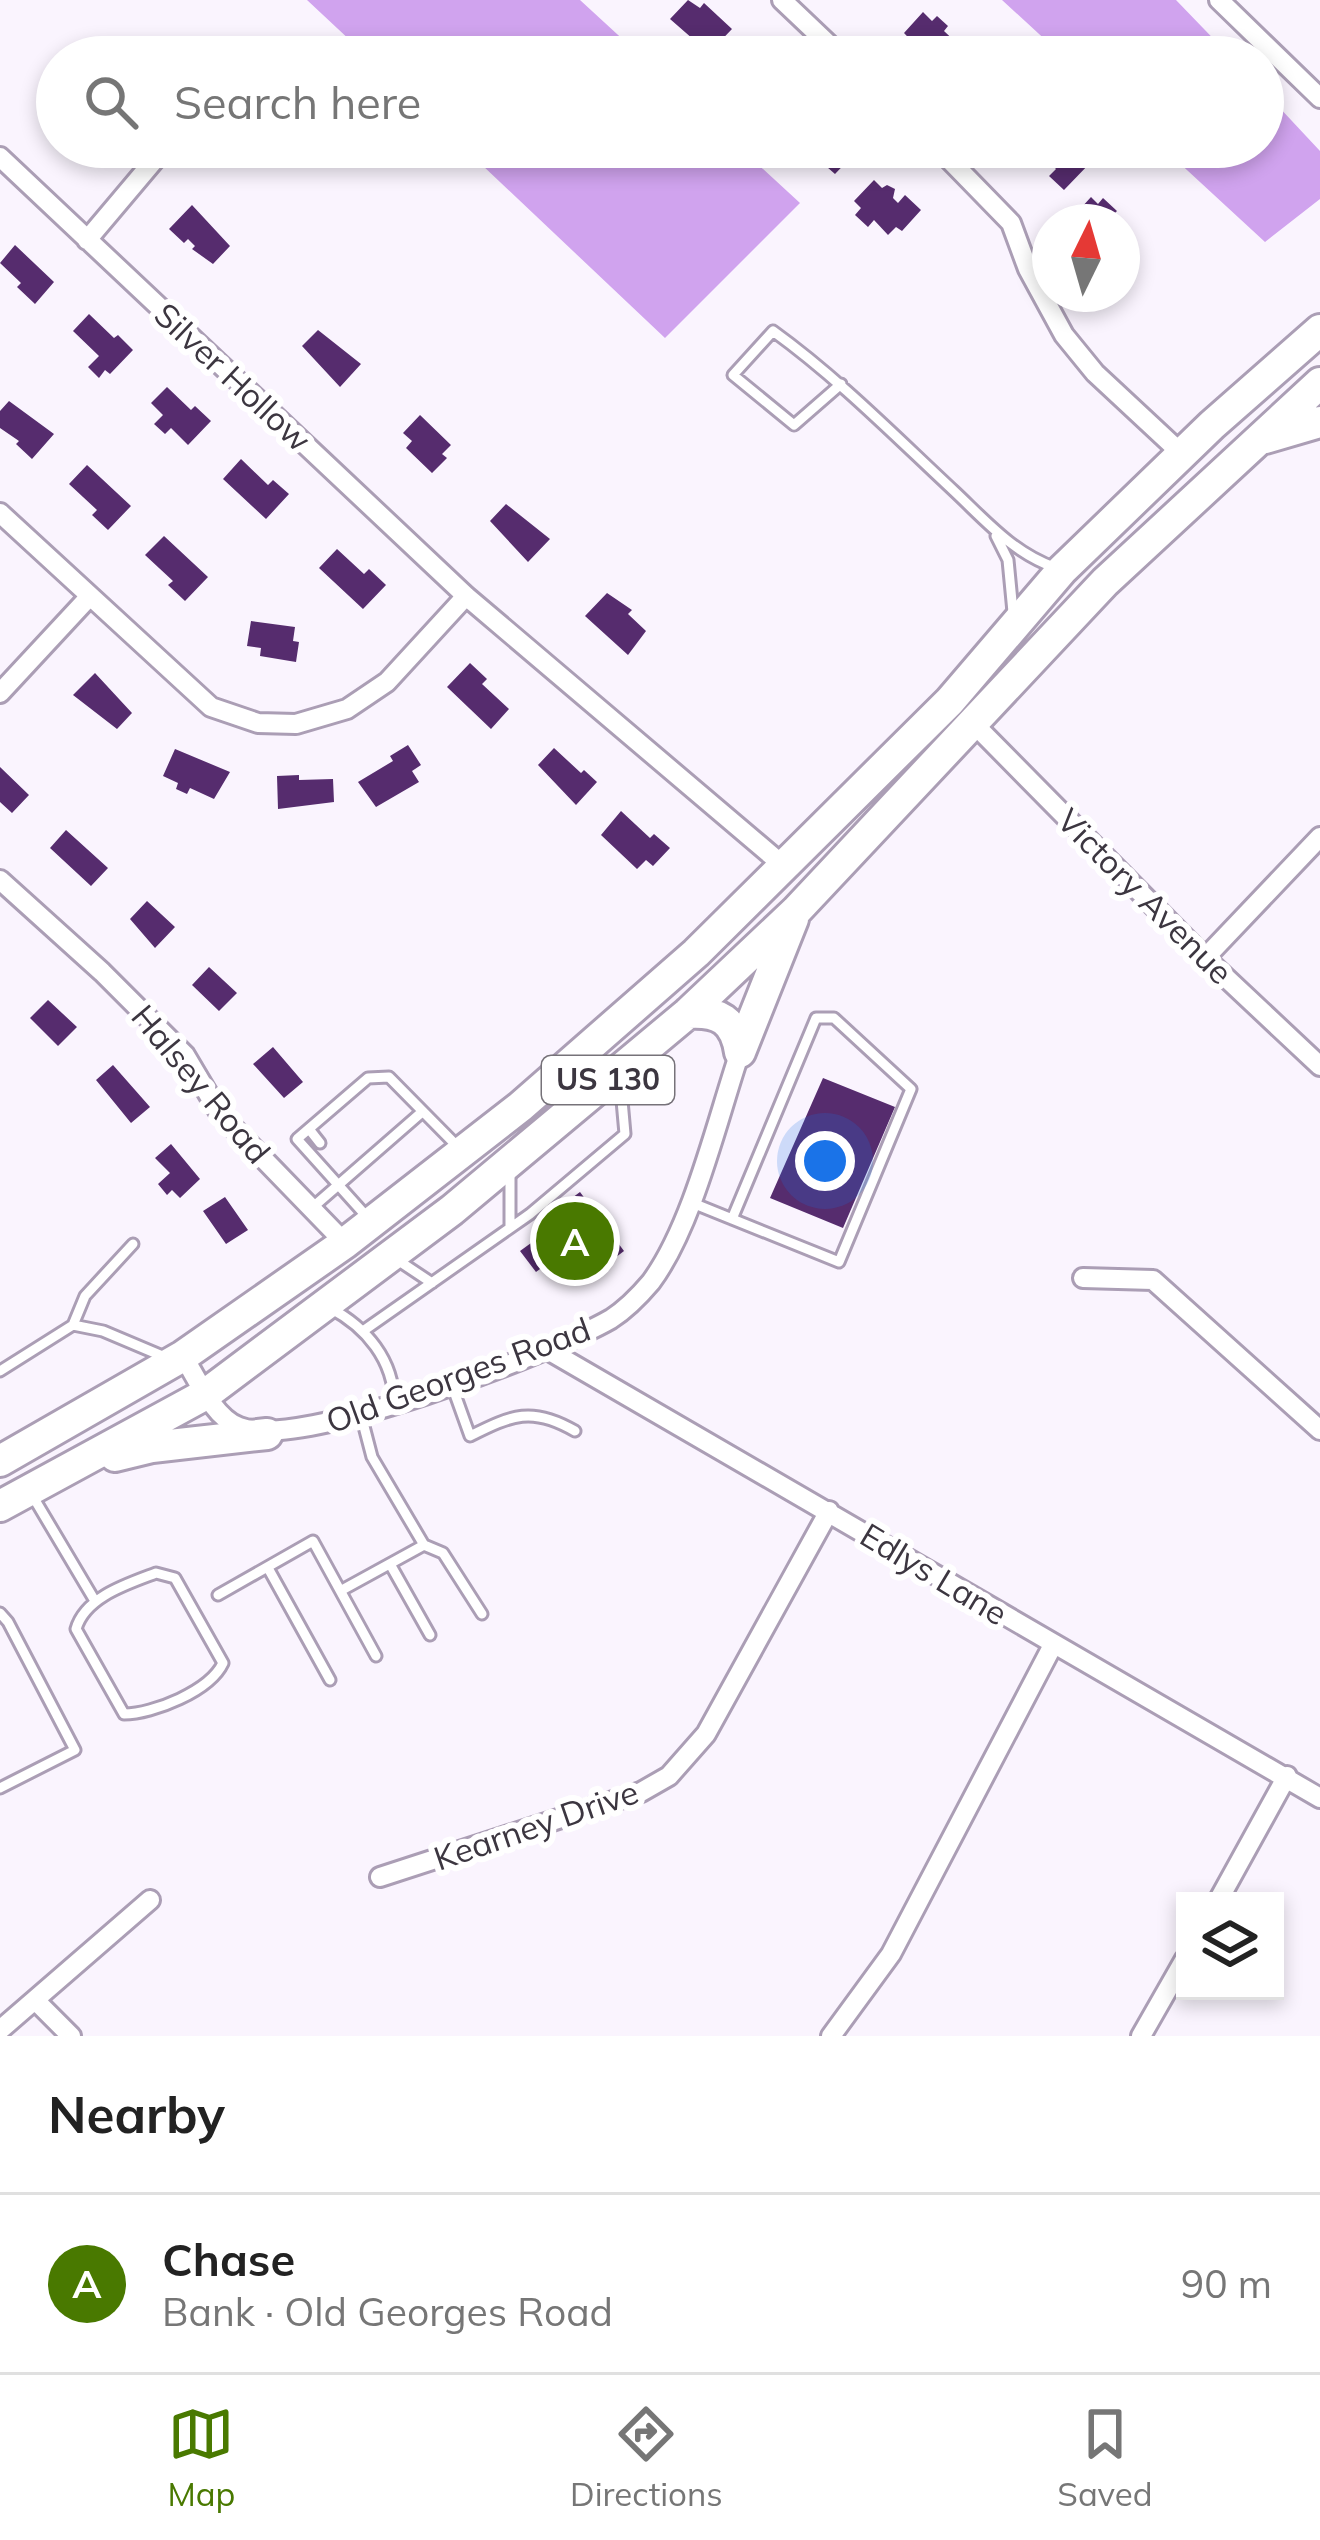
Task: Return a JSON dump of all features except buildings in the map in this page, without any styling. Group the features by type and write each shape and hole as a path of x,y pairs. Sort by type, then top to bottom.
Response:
{"highway":[{"name":"US 130","path":"0,1505 206,1394 511,1162 688,1013 796,911 961,712 1012,628 1062,570 1320,330"},
{"name":"US 130","path":"0,1461 179,1359 345,1243 520,1107 696,953 784,866 961,712 1320,383"},
{"path":"1253,442 1320,422"},
{"path":"740,1052 796,911"},
{"path":"688,1013 723,1017 740,1052"},
{"path":"80,1464 152,1447 267,1434"}],"street":[{"path":"782,0 820,36"},
{"path":"1219,0 1256,36"},
{"path":"1284,63 1320,98"},
{"name":"Silver Hollow","path":"0,158 466,596 784,866"},
{"path":"87,240 149,168"},
{"path":"957,168 1011,223 1028,269 1064,334 1096,373 1182,454"},
{"path":"0,513 211,707 257,723 296,724 346,709 387,682 466,596"},
{"path":"0,693 90,596"},
{"name":"Victory Avenue","path":"961,712 1205,958 1320,1066"},
{"path":"1205,958 1320,837"},
{"name":"Halsey Road","path":"0,880 185,1055 220,1114 345,1243"},
{"name":"Old Georges Road","path":"267,1434 361,1415 548,1350 616,1316 634,1300 665,1257 690,1202 740,1052"},
{"path":"1083,1278 1154,1280 1320,1430"},
{"name":"Edlys Lane","path":"548,1350 1320,1798"},
{"path":"179,1359 232,1424 267,1434"},
{"name":"Kearney Drive","path":"380,1877 641,1792 669,1776 706,1734 829,1511"},
{"path":"831,2036 891,1954 1053,1645"},
{"path":"1223,1892 1287,1776"},
{"path":"0,2030 150,1900"},
{"path":"1142,2036 1176,1975"},
{"path":"35,2000 71,2036"}],"lane":[{"path":"841,384 794,424 733,375 773,331 841,384 993,531 1034,560 1062,570"},
{"path":"993,531 1008,560 1014,588 1012,628"},
{"path":"690,1202 732,1219 839,1262 911,1089 834,1018 816,1018 732,1219"},
{"path":"363,1330 510,1228 625,1134 620,1070"},
{"path":"372,1222 297,1139 360,1084 368,1078 389,1077 463,1152"},
{"path":"360,1084 370,1096"},
{"path":"345,1097 357,1108"},
{"path":"311,1208 422,1112"},
{"path":"388,1116 400,1128"},
{"path":"312,1126 323,1140"},
{"path":"376,1130 386,1141"},
{"path":"341,1159 352,1172"},
{"path":"510,1228 511,1162"},
{"path":"0,1371 73,1325 85,1296 133,1244"},
{"path":"391,1256 432,1282"},
{"path":"325,1306 363,1330 394,1384 394,1403"},
{"path":"73,1325 179,1359"},
{"path":"451,1383 470,1436 502,1420 534,1414 551,1417 574,1431"},
{"path":"361,1415 372,1457 424,1545 443,1553 482,1614"},
{"path":"29,1490 95,1601"},
{"path":"218,1595 313,1541 376,1656"},
{"path":"342,1590 424,1545"},
{"path":"390,1564 430,1635"},
{"path":"268,1568 330,1680"},
{"path":"156,1573 175,1578 224,1663 217,1676 142,1714 124,1714 76,1629 80,1615 95,1601 156,1573"},
{"path":"0,1613 75,1750 0,1788"}],"shaded area":[{"path":"307,0 580,0 619,36 346,36"},
{"path":"1002,0 1176,0 1211,36 1041,36"},
{"path":"1284,112 1320,151 1320,199 1265,242 1185,168 1284,168"},
{"path":"485,168 762,168 800,203 665,338"}],"place":[{"name":"Chase","path":"575,1241"}]}
